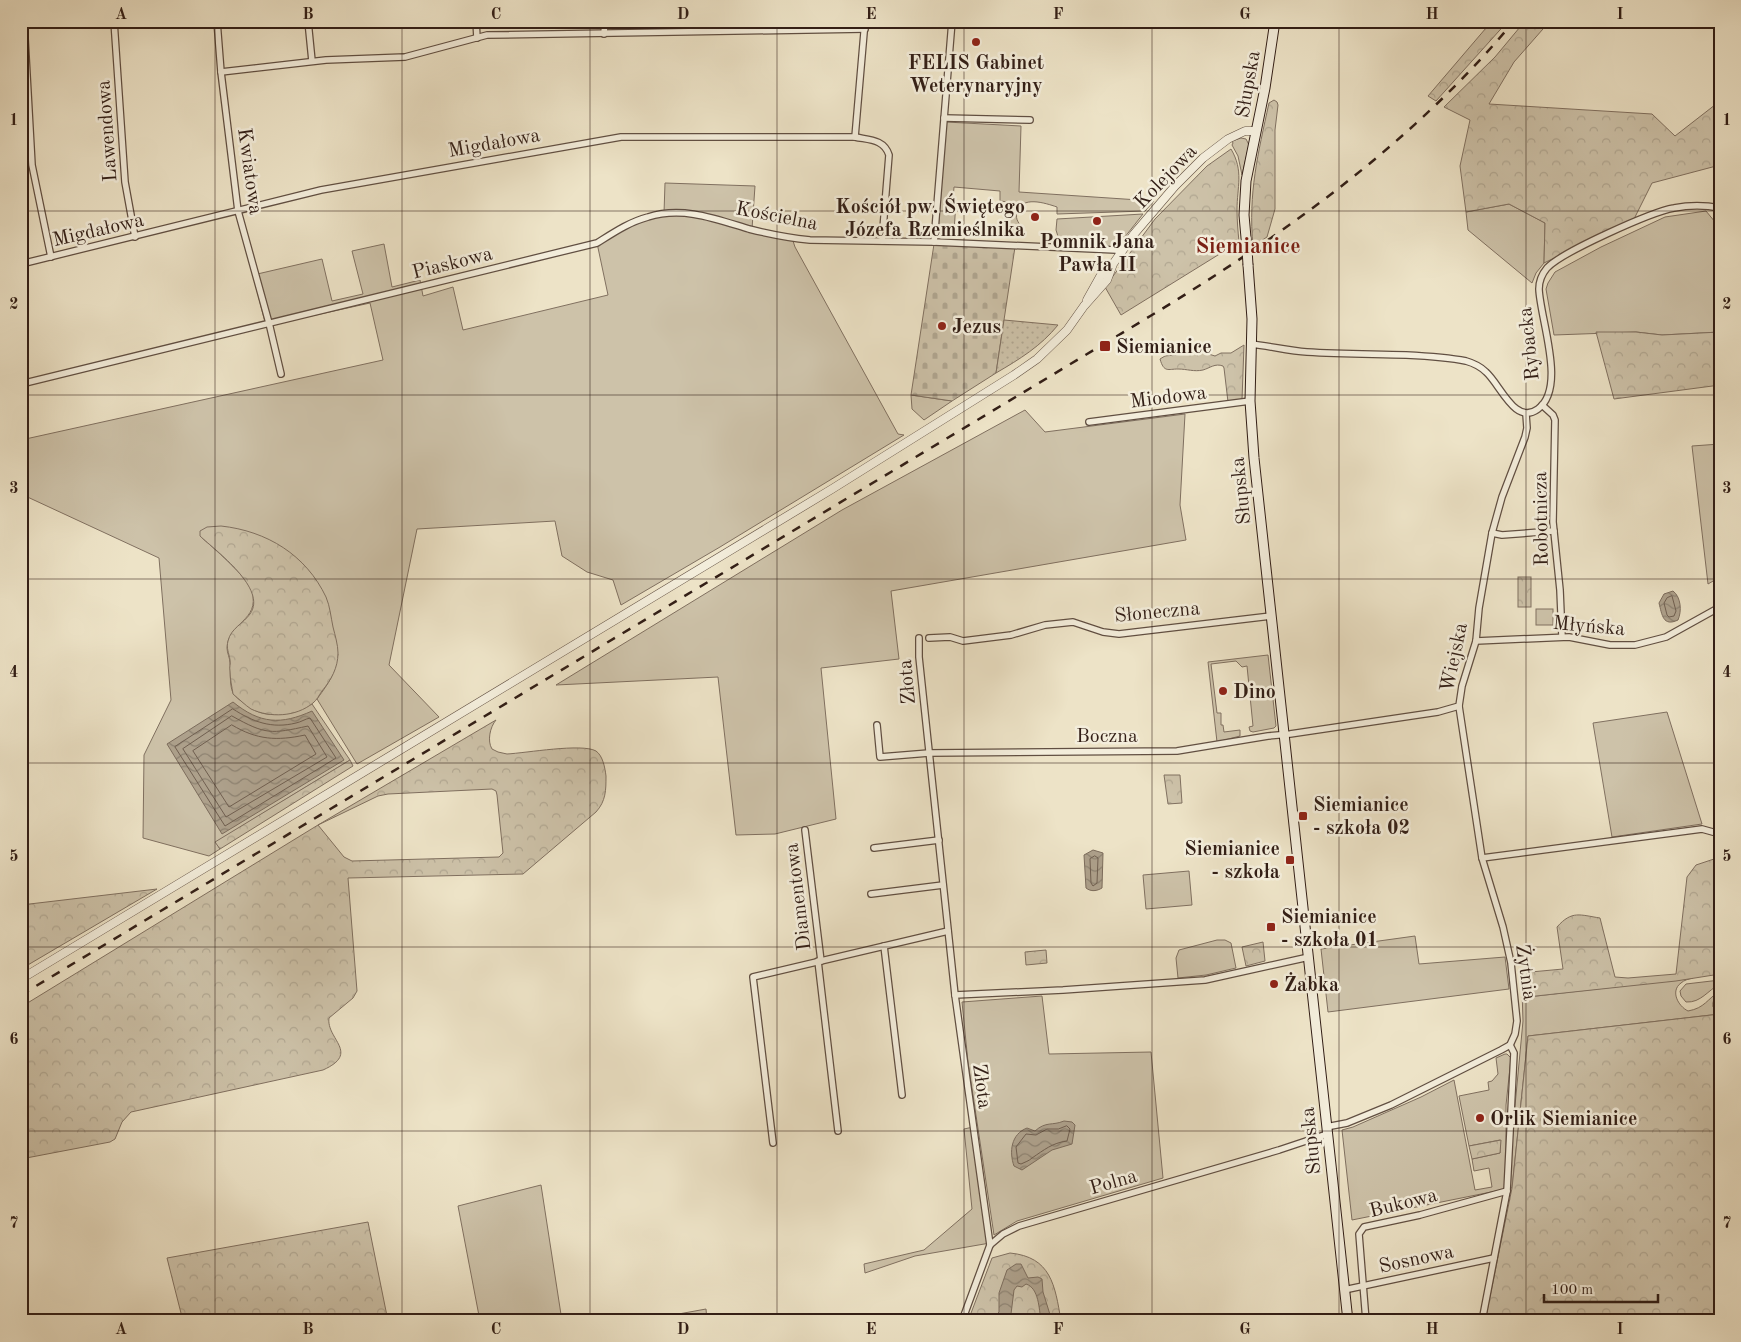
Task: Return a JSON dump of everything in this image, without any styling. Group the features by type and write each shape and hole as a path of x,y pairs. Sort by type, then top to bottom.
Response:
{"main road":[{"name":"Słupska","path":"1275,21 1268,74 1245,190 1244,215 1252,306 1250,401 1258,494 1348,1321"}],"street":[{"path":"24,21 32,165 51,257"},
{"name":"Lawendowa","path":"114,21 125,182 135,237"},
{"name":"Kwiatowa","path":"217,21 221,72 238,211 269,323"},
{"path":"308,21 312,61"},
{"path":"476,21 477,38"},
{"path":"604,34 605,21"},
{"path":"855,137 865,21"},
{"path":"934,242 952,21"},
{"path":"221,72 312,61 405,57 487,35 865,29"},
{"path":"21,106 28,105"},
{"path":"944,118 1030,120"},
{"name":"Kolejowa","path":"21,980 807,504 1014,375 1037,359 1067,330 1106,280 1113,264 1134,234 1158,204 1203,158 1239,133 1249,130 1256,131"},
{"name":"Migdałowa","path":"21,264 321,190 621,137 855,137 876,141 883,144 889,155 882,241"},
{"name":"Rybacka","path":"1251,344 1304,352 1437,357 1468,362 1486,371 1516,410 1526,414 1532,413 1542,405 1549,391 1551,369 1539,289 1541,278 1547,268 1587,244 1664,210 1690,205 1720,208"},
{"name":"Kościelna","path":"638,220 670,213 698,214 792,238 1116,250 1122,253"},
{"name":"Piaskowa","path":"21,384 597,244 638,220"},
{"path":"269,323 281,374"},
{"name":"Miodowa","path":"1089,422 1250,401"},
{"name":"Robotnicza","path":"1542,405 1553,414 1555,420 1554,531 1560,590 1562,636"},
{"name":"Wiejska","path":"1284,733 1290,734 1438,712 1459,706 1462,686 1476,641 1479,608 1492,533 1502,497 1525,437 1527,428 1526,414"},
{"path":"1492,533 1554,531"},
{"name":"Młyńska","path":"1476,641 1562,636 1610,645 1624,646 1646,643 1666,638 1720,607"},
{"name":"Słoneczna","path":"929,638 950,637 963,641 1011,635 1044,625 1073,622 1103,632 1118,634 1271,616"},
{"name":"Złota","path":"919,638 919,656 954,994 990,1245"},
{"name":"Żytnia","path":"1459,706 1482,858 1503,927 1511,963 1517,1021 1515,1034 1510,1045"},
{"name":"Boczna","path":"877,725 880,757 929,753 1177,751 1284,733"},
{"path":"1482,858 1702,829 1720,834"},
{"name":"Diamentowa","path":"805,830 819,961"},
{"path":"874,848 939,840"},
{"path":"871,894 943,885"},
{"path":"773,1143 753,977 948,931"},
{"path":"884,946 902,1095"},
{"path":"954,994 1073,989 1205,980 1309,957"},
{"path":"819,961 838,1131"},
{"path":"1327,1130 1424,1090 1510,1045 1514,1053 1507,1191 1482,1321"},
{"name":"Polna","path":"990,1245 1003,1234 1019,1226 1279,1150 1327,1130"},
{"name":"Bukowa","path":"1362,1286 1359,1234 1364,1227 1420,1215 1507,1191"},
{"path":"962,1321 990,1245"},
{"name":"Sosnowa","path":"1344,1290 1494,1258"},
{"path":"1362,1286 1366,1321"}],"green space":[{"path":"1492,21 1508,21 1436,101 1428,96"},
{"path":"1525,21 1550,21 1514,62 1489,104 1652,114 1675,136 1720,101 1720,165 1652,183 1634,219 1544,263 1545,223 1509,204 1466,212 1460,166 1470,120 1444,107 1495,57"},
{"path":"1274,100 1278,105 1275,130 1275,209 1267,237 1253,246 1252,208 1255,174 1269,103"},
{"path":"946,122 1021,126 1019,192 1154,201 1145,211 1057,214 1057,207 1040,202 1028,202 1019,207 1017,215 1018,221 1023,228 1018,235 1006,235 1008,202 1000,201 1000,191 954,187 953,199 956,200 954,233 938,233"},
{"path":"1241,138 1246,139 1249,145 1242,175 1238,156 1232,145 1232,141"},
{"path":"1231,149 1239,172 1237,222 1239,242 1121,315 1105,287 1155,219 1207,166"},
{"path":"665,183 755,186 752,229 792,238 795,247 898,434 904,435 621,605 613,580 587,572 562,556 555,521 417,529 389,665 439,717 357,764 317,699 331,678 338,654 200,536 244,578 252,592 252,609 248,616 232,632 227,648 230,661 231,686 234,694 238,699 260,713 286,713 312,704 350,760 216,842 220,849 209,856 143,838 144,755 171,700 159,558 21,494 21,440 383,360 370,303 266,326 253,275 322,259 332,301 363,294 352,251 384,244 392,287 420,280 423,296 453,287 463,330 608,295 597,243 621,229 664,213"},
{"path":"1509,204 1545,223 1544,263 1536,273 1532,283 1468,230 1466,212"},
{"path":"1706,211 1720,228 1720,332 1662,335 1636,332 1554,335 1546,289 1555,272 1601,247 1665,217"},
{"path":"1143,214 1117,247 1061,246 1056,230 1057,219"},
{"path":"934,244 1015,247 996,373 952,401 911,395"},
{"path":"1004,320 1058,325 1030,352 996,373"},
{"path":"1596,332 1636,332 1662,335 1720,332 1720,385 1614,399"},
{"path":"1244,345 1242,400 1228,402 1223,366 1215,365 1200,371 1169,370 1163,366 1160,359 1165,356 1202,352 1215,356 1221,353 1231,353"},
{"path":"911,395 952,401 924,420 912,409"},
{"path":"1025,410 1045,432 1185,414 1180,505 1186,540 891,591 899,659 821,668 836,819 775,834 736,835 718,677 556,685 842,510"},
{"path":"1720,444 1720,577 1708,584 1692,446"},
{"path":"221,526 254,533 283,548 308,569 326,597 338,647 337,664 331,678 316,700 306,708 283,715 266,714 251,709 233,694 227,648 228,641 234,629 250,614 254,604 252,593 238,571 200,536 200,531 207,527"},
{"path":"1518,577 1531,577 1531,607 1518,607"},
{"path":"1536,609 1553,609 1553,625 1536,625"},
{"path":"1268,655 1276,726 1253,732 1250,731 1249,727 1253,726 1247,666 1242,667 1236,661 1211,664 1217,713 1221,713 1221,725 1223,725 1224,732 1240,730 1240,736 1217,742 1208,662"},
{"path":"1667,712 1702,824 1612,837 1593,723"},
{"path":"496,720 489,738 490,746 498,752 507,754 567,748 589,749 598,753 605,769 604,799 596,812 523,874 348,878 357,991 353,998 329,1018 329,1026 341,1052 340,1058 334,1064 323,1070 131,1112 122,1122 115,1139 110,1142 21,1159 21,1007 318,825","holes":["492,789 496,791 497,795 503,853 499,857 352,861 344,857 318,825 378,796"]},
{"path":"350,760 353,766 220,849 215,842"},
{"path":"1164,775 1180,775 1182,803 1168,804"},
{"path":"1714,859 1720,861 1720,974 1676,981 1526,996 1522,990 1520,973 1563,969 1557,927 1567,918 1577,915 1600,918 1615,977 1628,978 1676,974 1687,877 1696,865"},
{"path":"1189,871 1192,905 1146,909 1143,875"},
{"path":"157,889 21,969 21,905"},
{"path":"1415,936 1419,964 1505,957 1509,989 1328,1012 1321,949"},
{"path":"1217,940 1225,940 1231,943 1236,968 1206,975 1178,978 1176,958 1179,950"},
{"path":"1263,942 1265,961 1246,966 1242,947"},
{"path":"1046,950 1047,963 1026,965 1025,952"},
{"path":"1693,978 1682,982 1676,990 1678,1002 1681,1006 1688,1011 1694,1010 1720,991 1720,995 1714,1000 1713,1007 1720,1011 1720,1014 1528,1036 1512,1188 1510,1188 1513,1127 1523,1021 1522,990 1527,996 1536,996"},
{"path":"1720,980 1720,984 1696,1000 1686,1002 1681,996 1680,991 1686,984"},
{"path":"1042,996 1049,1054 1151,1052 1163,1178 1017,1221 994,1235 968,1062 962,1002"},
{"path":"1720,1014 1720,1321 1485,1321 1512,1188 1528,1036"},
{"path":"1505,1054 1511,1058 1506,1105 1506,1189 1352,1220 1342,1130 1421,1097 1454,1080 1475,1190 1492,1187 1489,1168 1474,1171 1472,1159 1500,1153 1500,1140 1469,1146 1459,1096 1489,1090 1488,1082 1492,1081 1498,1074 1496,1058"},
{"path":"973,1127 990,1243 915,1256 865,1273 864,1264 924,1250 972,1209 964,1129"},
{"path":"1501,1140 1500,1153 1472,1159 1469,1146"},
{"path":"541,1185 562,1321 480,1321 458,1206"},
{"path":"368,1222 388,1321 183,1321 167,1258"},
{"path":"1010,1253 1034,1260 1049,1275 1061,1321 968,1321 992,1258"},
{"path":"706,1309 707,1321 640,1321"}],"water":[{"path":"1673,591 1679,600 1680,613 1678,620 1669,622 1664,619 1659,603 1664,594"},
{"path":"233,702 252,715 271,720 290,719 312,711 344,760 222,834 167,744"},
{"path":"1093,850 1103,853 1102,888 1094,891 1086,888 1084,855"},
{"path":"1064,1121 1072,1122 1075,1125 1072,1144 1052,1150 1022,1170 1014,1166 1012,1149 1018,1134 1027,1128 1035,1131 1046,1125"},
{"path":"1016,1264 1021,1264 1028,1278 1038,1277 1042,1279 1043,1292 1052,1321 1041,1321 1036,1294 1026,1284 1022,1287 1017,1286 1014,1290 1011,1314 1016,1321 991,1321 999,1312 999,1293 1007,1270"}],"railway":[{"path":"21,995 1202,284 1299,218 1391,146 1434,107 1514,21"}],"place":[{"name":"FELIS Gabinet Weterynaryjny","path":"976,42"},
{"name":"Kościół pw. Świętego Józefa Rzemieślnika","path":"1035,217"},
{"name":"Pomnik Jana Pawła II","path":"1097,221"},
{"name":"Jezus","path":"942,326"},
{"name":"Siemianice","path":"1105,346"},
{"name":"Dino","path":"1223,691"},
{"name":"Siemianice - szkoła 02","path":"1303,816"},
{"name":"Siemianice - szkoła","path":"1290,860"},
{"name":"Siemianice - szkoła 01","path":"1271,927"},
{"name":"Żabka","path":"1274,984"},
{"name":"Orlik Siemianice","path":"1480,1118"}],"district":[{"name":"Siemianice","path":"1248,245"}]}
